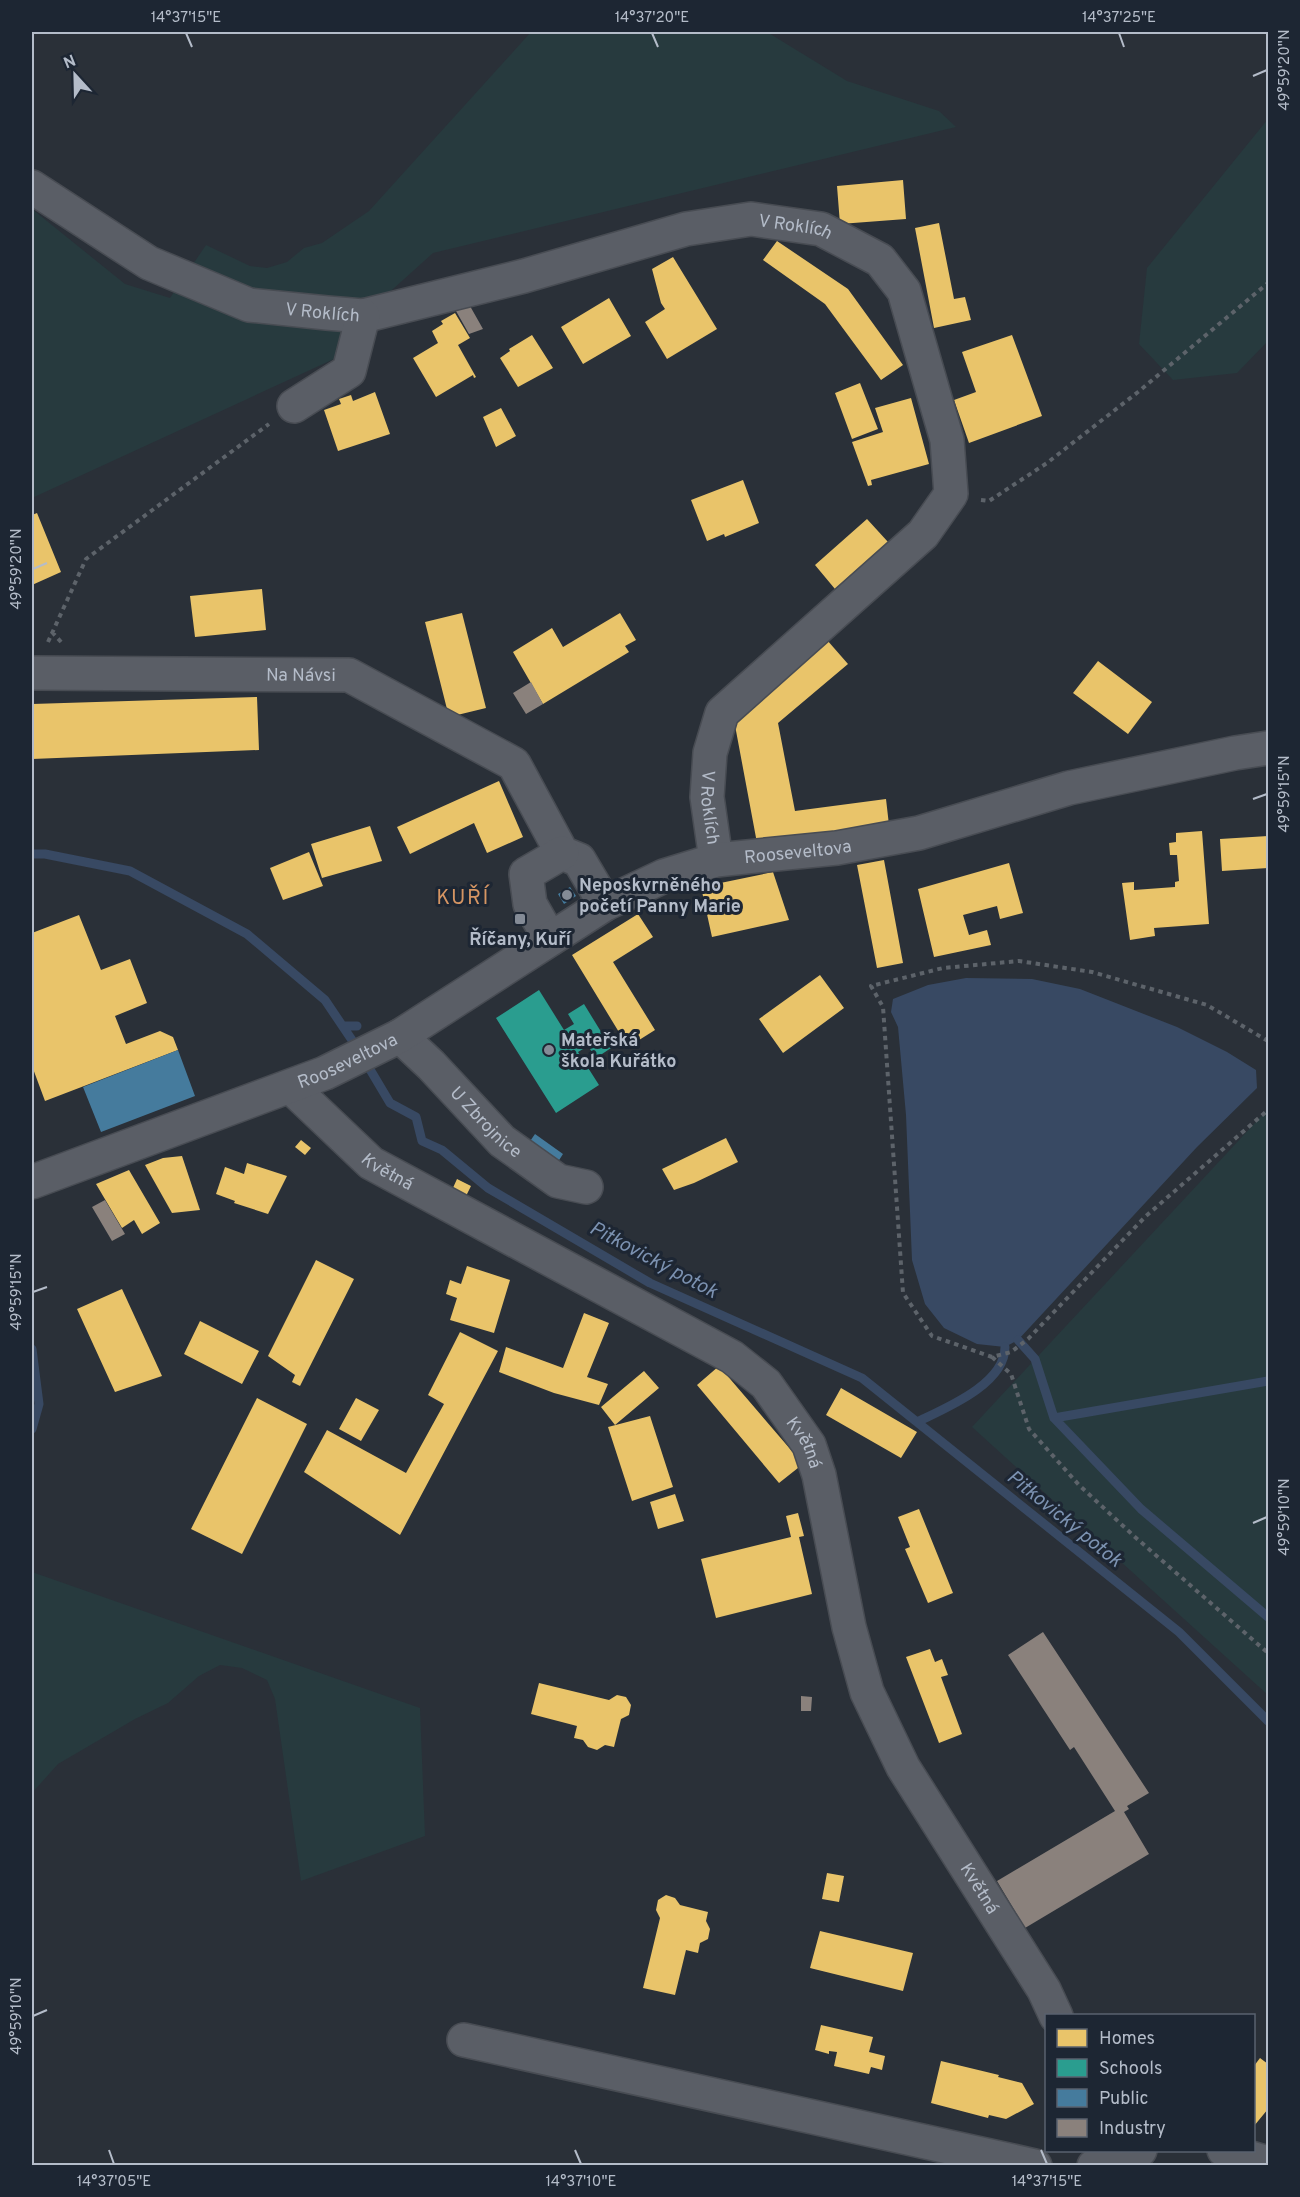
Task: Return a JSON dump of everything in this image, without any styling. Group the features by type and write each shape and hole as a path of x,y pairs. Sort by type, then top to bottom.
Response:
{"street":[{"name":"V Roklích","path":"32,187 149,263 249,305 363,316 524,276 686,229 751,219 821,229 879,260 904,291 947,440 951,494 923,534 722,713 710,753 707,797 716,860"},
{"path":"294,406 349,371 363,316"},
{"name":"Na Návsi","path":"35,673 349,675 514,764 562,853 579,860 605,904"},
{"name":"Rooseveltova","path":"32,1182 325,1073 390,1040 605,904 664,876 716,860 837,848 919,833 1069,788 1234,753 1269,748"},
{"path":"550,939 531,904 526,874 562,853"},
{"name":"U Zbrojnice","path":"390,1040 431,1065 502,1141 558,1181 586,1187"},
{"name":"Květná","path":"291,1087 371,1163 732,1357 766,1384 810,1445 819,1475 849,1627 867,1692 903,1767 1044,1990 1055,2014"},
{"path":"464,2040 1035,2166"},
{"path":"1228,2152 1269,2163"}],"path":[{"path":"951,494 989,501 1047,463 1138,392 1269,283"},
{"path":"35,673 86,559 294,406"},
{"path":"1269,1041 1207,1005 1092,972 1019,961 943,968 871,986 883,1007 903,1293 932,1336 992,1357 1011,1374 1029,1429 1079,1485 1135,1537 1269,1653"},
{"path":"992,1357 1019,1348 1146,1216 1269,1110"}],"green space":[{"path":"531,32 767,32 847,81 939,111 956,127 433,253 363,316 360,347 32,498 32,209 125,284 170,298 206,245 250,266 267,268 287,262 304,248 322,243 369,211"},
{"path":"1268,119 1268,341 1237,373 1173,380 1139,344 1147,268"},
{"path":"1268,1109 1268,1695 972,1427"},
{"path":"32,1572 420,1708 425,1836 301,1881 275,1699 267,1680 242,1668 220,1665 199,1676 168,1703 135,1719 58,1764 32,1793"}],"water":[{"path":"966,978 1032,979 1080,989 1177,1027 1227,1052 1256,1070 1257,1088 1197,1147 1018,1340 1005,1347 977,1344 944,1328 925,1304 912,1260 906,1115 898,1027 891,1012 893,999 928,985"}],"building: Homes":[{"path":"903,180 906,219 840,224 837,186"},
{"path":"939,223 954,299 965,297 971,320 934,328 915,228"},
{"path":"777,241 848,289 903,365 881,380 825,304 763,260"},
{"path":"673,257 717,329 667,359 645,322 665,309 661,303 652,269"},
{"path":"609,298 631,336 583,364 561,327"},
{"path":"455,313 470,338 458,345 476,377 474,378 473,375 436,397 413,358 438,343 432,331 443,324 441,321"},
{"path":"532,335 553,368 518,387 500,358 510,351 509,349"},
{"path":"1012,335 1042,416 969,443 954,400 976,392 962,352"},
{"path":"860,383 878,429 852,439 835,393"},
{"path":"375,392 390,434 338,451 324,410 341,404 339,399 351,395 353,401"},
{"path":"911,398 929,464 871,480 872,485 868,486 852,442 883,432 875,408"},
{"path":"501,408 516,436 496,447 483,417"},
{"path":"743,480 759,523 725,537 724,534 707,541 691,500"},
{"path":"37,513 61,572 32,585 32,515"},
{"path":"867,519 888,542 835,589 815,565"},
{"path":"262,589 266,630 195,637 190,596"},
{"path":"462,613 486,708 449,717 425,622"},
{"path":"620,613 636,640 625,646 629,652 543,704 513,652 552,628 563,647"},
{"path":"827,640 848,664 778,723 795,811 886,799 889,825 757,843 734,720"},
{"path":"1098,661 1152,702 1128,734 1073,693"},
{"path":"257,697 259,750 32,759 32,704"},
{"path":"499,781 523,837 487,853 474,823 410,854 397,827"},
{"path":"370,826 382,861 322,878 311,844"},
{"path":"1202,831 1209,924 1154,928 1155,936 1130,940 1122,883 1134,882 1134,890 1175,887 1175,882 1179,881 1177,855 1170,855 1169,843 1176,842 1176,833"},
{"path":"1268,836 1268,868 1222,871 1220,839"},
{"path":"309,852 323,886 283,900 270,868"},
{"path":"884,860 903,963 877,968 857,865"},
{"path":"1009,863 1023,913 1000,919 997,906 963,915 969,935 987,930 991,945 934,957 918,889"},
{"path":"773,872 789,920 712,937 701,887"},
{"path":"638,914 653,937 613,962 655,1030 628,1047 572,955"},
{"path":"79,915 101,970 130,959 147,1003 115,1016 126,1044 160,1031 173,1037 178,1050 45,1101 32,1066 32,933"},
{"path":"820,975 844,1008 783,1053 759,1019"},
{"path":"726,1138 738,1162 674,1190 662,1169"},
{"path":"301,1140 311,1148 305,1155 295,1147"},
{"path":"182,1156 200,1210 172,1213 145,1165 163,1158"},
{"path":"247,1163 287,1176 268,1214 234,1203 235,1201 216,1194 225,1167 244,1174"},
{"path":"129,1170 160,1223 142,1234 134,1220 122,1228 96,1184"},
{"path":"457,1179 471,1186 466,1196 452,1190"},
{"path":"316,1260 354,1279 300,1386 292,1382 295,1375 268,1356"},
{"path":"467,1266 510,1280 494,1333 450,1320 457,1298 446,1294 450,1280 461,1284"},
{"path":"122,1289 162,1376 115,1392 77,1309"},
{"path":"584,1313 609,1323 587,1377 608,1384 599,1405 554,1393 499,1372 506,1347 563,1368"},
{"path":"200,1321 259,1351 242,1384 184,1354"},
{"path":"460,1332 498,1351 400,1535 304,1472 327,1430 406,1473 444,1404 428,1395"},
{"path":"719,1366 803,1464 779,1483 697,1385"},
{"path":"644,1371 659,1388 615,1425 601,1407"},
{"path":"841,1388 917,1432 901,1458 826,1415"},
{"path":"257,1398 307,1424 242,1554 191,1529"},
{"path":"356,1398 379,1410 361,1441 339,1429"},
{"path":"650,1416 673,1487 632,1501 608,1427"},
{"path":"675,1494 684,1521 658,1529 650,1502"},
{"path":"919,1509 953,1593 928,1603 905,1549 910,1547 898,1517"},
{"path":"798,1513 804,1536 799,1537 812,1594 716,1618 701,1559 791,1537 786,1516"},
{"path":"930,1649 935,1662 942,1659 948,1675 941,1677 962,1734 939,1743 906,1657"},
{"path":"539,1683 609,1700 617,1695 626,1697 631,1705 629,1715 621,1719 614,1747 605,1745 597,1750 588,1747 583,1740 574,1738 577,1726 531,1714"},
{"path":"827,1873 844,1876 839,1902 822,1899"},
{"path":"666,1895 675,1898 680,1905 708,1912 706,1921 710,1929 708,1939 700,1943 698,1953 686,1950 675,1995 643,1988 660,1918 656,1910 658,1900"},
{"path":"820,1931 913,1953 903,1991 810,1968"},
{"path":"821,2025 873,2037 869,2052 885,2056 882,2070 871,2067 869,2074 834,2066 837,2052 829,2051 829,2054 815,2050"},
{"path":"1260,2058 1268,2064 1268,2109 1255,2125 1255,2065"},
{"path":"941,2061 1022,2083 1034,2104 1006,2119 989,2115 988,2118 931,2103"}],"building: Schools":[{"name":"Mateřská škola Kuřátko","path":"539,990 564,1030 574,1024 568,1014 584,1004 611,1048 596,1058 588,1046 578,1052 599,1085 556,1113 496,1018"}],"building: Public":[{"name":"Neposkvrněného početí Panny Marie","path":"570,887 576,896 564,904 558,894"},
{"path":"178,1050 195,1096 101,1132 83,1087"},
{"path":"535,1134 563,1154 554,1168 526,1147"}],"building: Industry":[{"path":"470,306 483,329 469,334 456,311"},
{"path":"531,682 543,704 526,714 513,693"},
{"path":"105,1200 125,1234 112,1241 92,1207"},
{"path":"1043,1632 1149,1793 1127,1806 1129,1809 1124,1812 1149,1854 1025,1928 997,1881 1115,1811 1074,1747 1070,1750 1008,1655"},
{"path":"801,1696 812,1697 811,1711 801,1711"}],"waterway":[{"name":"Pitkovický potok","path":"32,854 45,854 130,871 247,934 325,1000 358,1049"},
{"path":"343,1026 357,1026"},
{"name":"Pitkovický potok","path":"365,1061 390,1103 416,1117 422,1141 442,1150 488,1188 650,1283 862,1378 1179,1632 1268,1721"},
{"path":"1018,1340 1035,1359 1054,1418 1141,1509 1268,1617"},
{"path":"917,1422 958,1402 985,1383 1002,1360 1005,1347"},
{"path":"32,1349 39,1404 32,1429"},
{"path":"1054,1418 1268,1381"}],"place":[{"name":"Neposkvrněného početí Panny Marie","path":"567,895"},
{"name":"Říčany, Kuří","path":"520,919"},
{"name":"Mateřská škola Kuřátko","path":"549,1050"}],"district":[{"name":"KUŘÍ","path":"463,897"}]}
